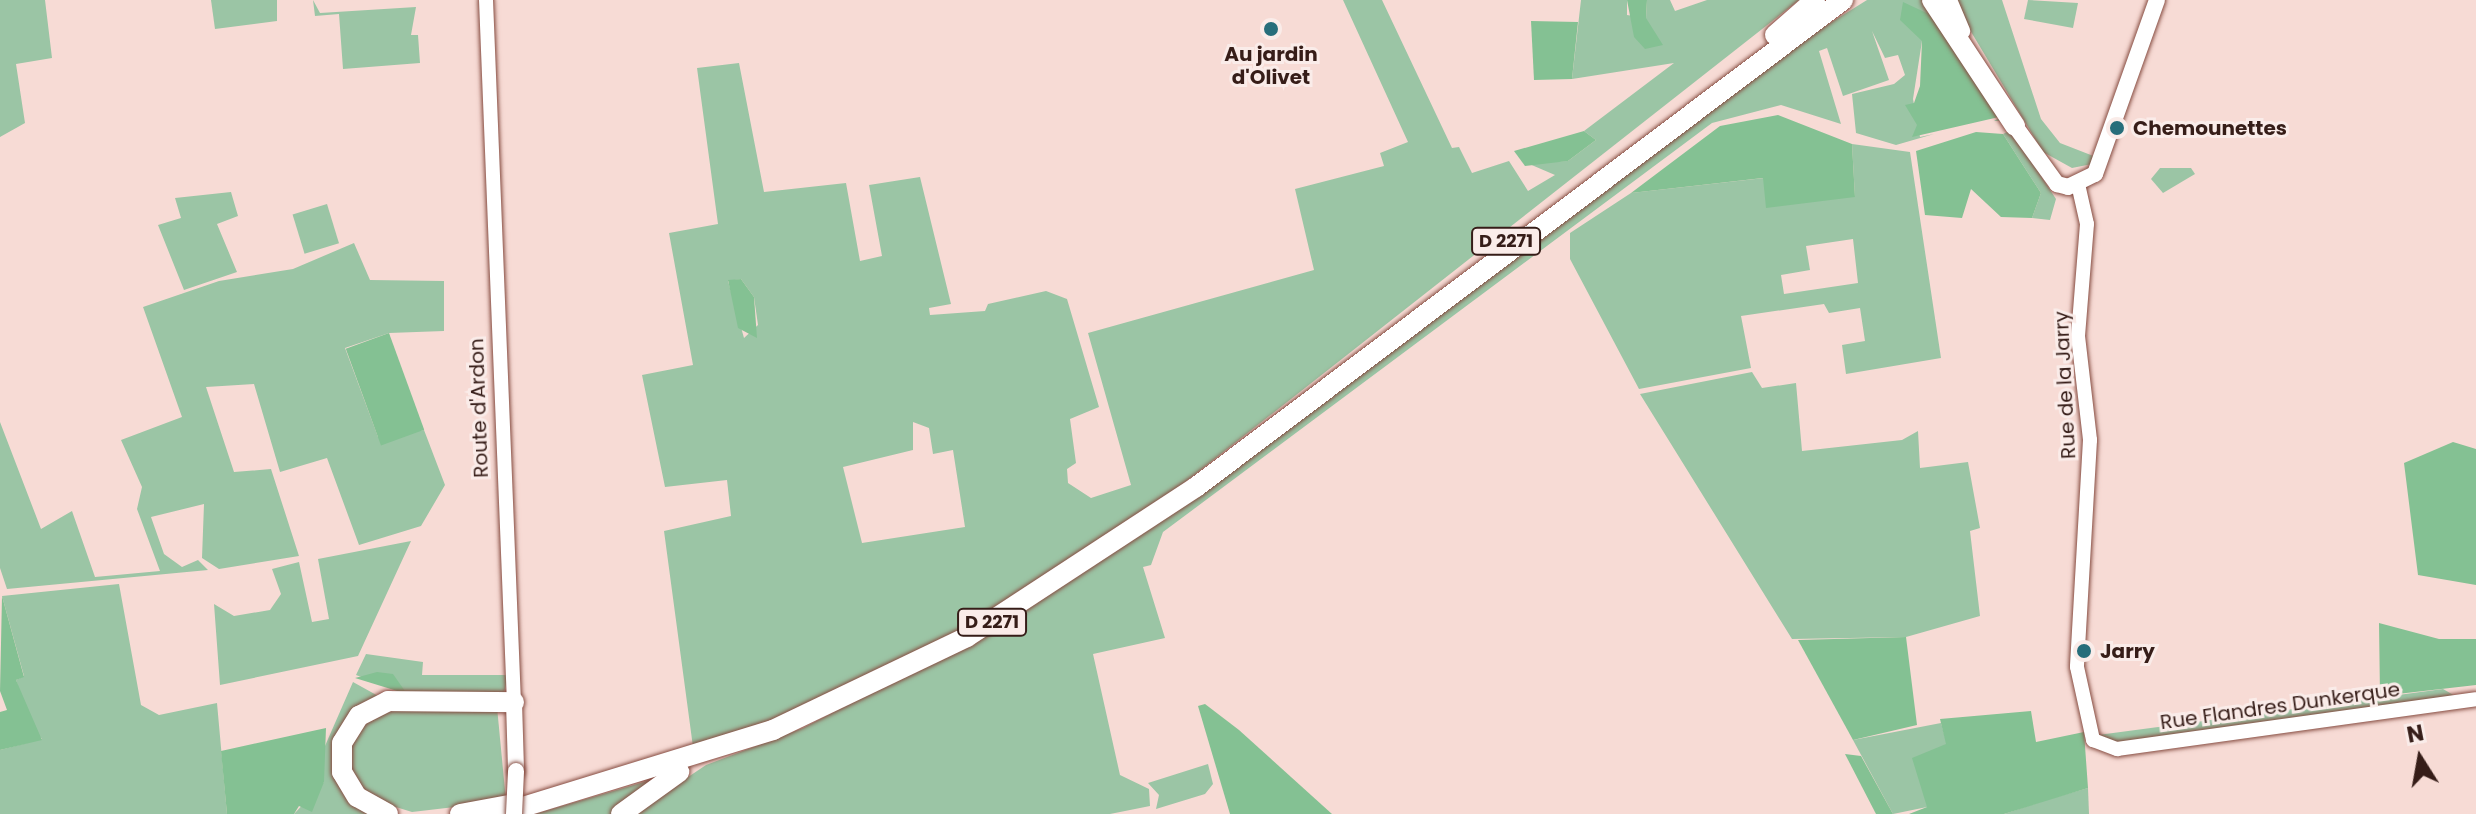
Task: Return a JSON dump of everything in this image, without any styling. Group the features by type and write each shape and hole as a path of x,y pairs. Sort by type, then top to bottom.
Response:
{"highway":[{"name":"D 2271","path":"1196,487 1818,0"},
{"name":"D 2271","path":"500,814 601,788 773,730 967,637 1196,487 1843,0"},
{"path":"1797,35 1856,0"},
{"path":"1932,0 2015,126"},
{"path":"388,814 357,797 342,772 342,743 359,716 388,701 514,702"},
{"path":"621,814 666,778 773,730"},
{"path":"460,814 601,788"}],"main road":[{"path":"1949,0 2050,172 2078,184"},
{"path":"2078,184 2101,165 2157,0"},
{"path":"2015,126 2046,177 2078,184"},
{"name":"Route d'Ardon","path":"514,702 514,814"}],"street":[{"name":"Route d'Ardon","path":"486,0 514,702"},
{"name":"Rue de la Jarry","path":"2078,184 2087,224 2078,336 2090,440 2077,667 2093,740"},
{"name":"Rue Flandres Dunkerque","path":"2093,740 2117,749 2476,699"}],"green space":[{"path":"0,0 45,0 52,58 16,64 25,123 0,137"},
{"path":"211,0 277,0 277,21 215,29"},
{"path":"313,0 320,13 416,7 411,35 418,35 420,63 343,69 339,14 315,16"},
{"path":"1343,0 1382,0 1452,148 1459,147 1472,173 1509,161 1528,191 1555,175 1527,163 1568,161 1596,140 1584,131 1674,63 1572,79 1581,0 1627,0 1627,15 1646,18 1647,0 1670,0 1675,11 1707,0 1799,0 1133,523 935,646 773,722 693,747 664,531 731,516 727,480 665,487 642,375 693,365 669,233 718,224 697,68 739,63 764,192 846,183 860,261 882,256 869,185 920,177 951,304 929,308 930,315 985,311 988,304 1046,291 1067,299 1099,407 1070,419 1076,463 1067,469 1068,483 1091,498 1131,485 1088,333 1314,270 1295,189 1384,166 1380,153 1408,142","holes":["741,279 754,297 758,325 744,338 728,281","913,422 929,428 933,454 953,450 965,527 862,543 843,467 913,450"]},
{"path":"1627,0 1647,0 1646,18 1663,45 1645,49 1634,37"},
{"path":"1867,0 1923,0 2004,121 1994,121 1999,118 1922,41 1913,99 1920,137 1934,134 1896,145 1856,133 1852,94 1894,84 1905,75 1898,55 1885,58 1872,31 1889,80 1843,96 1827,48 1819,51 1841,124 1781,105 1712,123 1163,532 1151,565 1143,567 1165,638 1093,654 1120,775 1149,789 1150,806 1110,814 633,814 706,765 803,728 995,629 1827,25"},
{"path":"1952,0 2002,0 2041,119 2060,143 2096,157 2092,164 2072,168 2043,152"},
{"path":"2028,0 2078,3 2073,28 2024,19"},
{"path":"1903,2 1933,16 1999,117 1912,137 1917,125 1905,105 1914,103 1920,86 1922,41 1900,20"},
{"path":"1531,21 1578,22 1572,79 1534,80"},
{"path":"1778,115 1852,144 1855,197 1766,208 1763,178 1631,193 1720,126"},
{"path":"2011,130 2056,199 2050,220 2032,218 2041,193 2003,134"},
{"path":"1584,131 1596,140 1568,161 1525,166 1514,151"},
{"path":"1976,132 2003,134 2041,193 2032,218 2001,217 1971,189 1962,218 1925,215 1916,151"},
{"path":"1852,144 1910,152 1941,358 1846,374 1842,345 1865,341 1860,308 1829,313 1824,304 1741,316 1751,368 1639,389 1570,259 1570,233 1631,193 1764,178 1766,189 1855,197","holes":["1853,239 1858,283 1784,294 1781,275 1810,270 1806,246"]},
{"path":"2160,168 2191,168 2195,174 2163,193 2151,179"},
{"path":"231,192 238,216 217,224 237,272 184,290 158,225 181,218 175,198"},
{"path":"327,204 339,243 305,254 293,215"},
{"path":"354,243 370,280 444,281 444,331 389,333 345,348 378,437 424,430 445,485 421,526 359,545 327,458 280,472 254,384 206,387 234,472 271,469 299,556 219,569 202,558 204,504 151,517 164,554 182,567 198,560 208,570 7,589 0,568 0,422 41,529 72,511 95,577 160,571 137,509 142,487 121,440 182,417 143,307 219,281 293,269"},
{"path":"741,279 754,297 757,338 738,328 728,280"},
{"path":"389,333 424,430 381,446 346,349"},
{"path":"1752,372 1762,388 1796,383 1802,451 1902,440 1918,431 1920,468 1968,462 1980,528 1970,531 1980,616 1906,637 1792,639 1640,394"},
{"path":"2453,442 2476,449 2476,585 2418,575 2404,463"},
{"path":"411,541 358,656 220,685 214,604 234,616 270,610 281,594 272,569 299,562 312,622 329,619 318,559"},
{"path":"119,584 141,705 159,715 217,703 227,814 0,814 0,750 42,739 30,725 16,680 24,676 2,596"},
{"path":"2,596 24,677 16,680 42,740 0,750 0,712 7,710 0,691"},
{"path":"2379,623 2439,639 2476,639 2476,685 2380,696"},
{"path":"1906,637 1917,725 1853,740 1798,640"},
{"path":"366,654 423,662 422,675 508,675 504,693 407,694 356,675"},
{"path":"377,672 393,674 407,694 355,678"},
{"path":"353,682 380,697 337,745 378,814 294,814 324,782 321,755"},
{"path":"2443,689 2457,697 2117,743 2098,735"},
{"path":"1205,704 1239,730 1332,814 1230,814 1198,706"},
{"path":"395,706 497,707 506,801 412,812 373,800 350,773 348,745 360,722"},
{"path":"2031,711 2036,742 2084,732 2088,788 2004,814 1909,814 1927,807 1912,758 1946,744 1940,719"},
{"path":"1941,723 1947,744 1927,807 1893,814 1853,740"},
{"path":"326,728 324,782 312,812 299,806 294,814 227,814 221,751"},
{"path":"1845,754 1861,756 1893,814 1876,814"},
{"path":"1208,764 1213,784 1205,794 1156,809 1159,795 1148,783"},
{"path":"661,777 617,814 535,814"},
{"path":"2088,788 2089,814 2004,814 2046,800"}],"place":[{"name":"Au jardin d'Olivet","path":"1271,29"},
{"name":"Chemounettes","path":"2117,128"},
{"name":"Jarry","path":"2084,651"}]}
